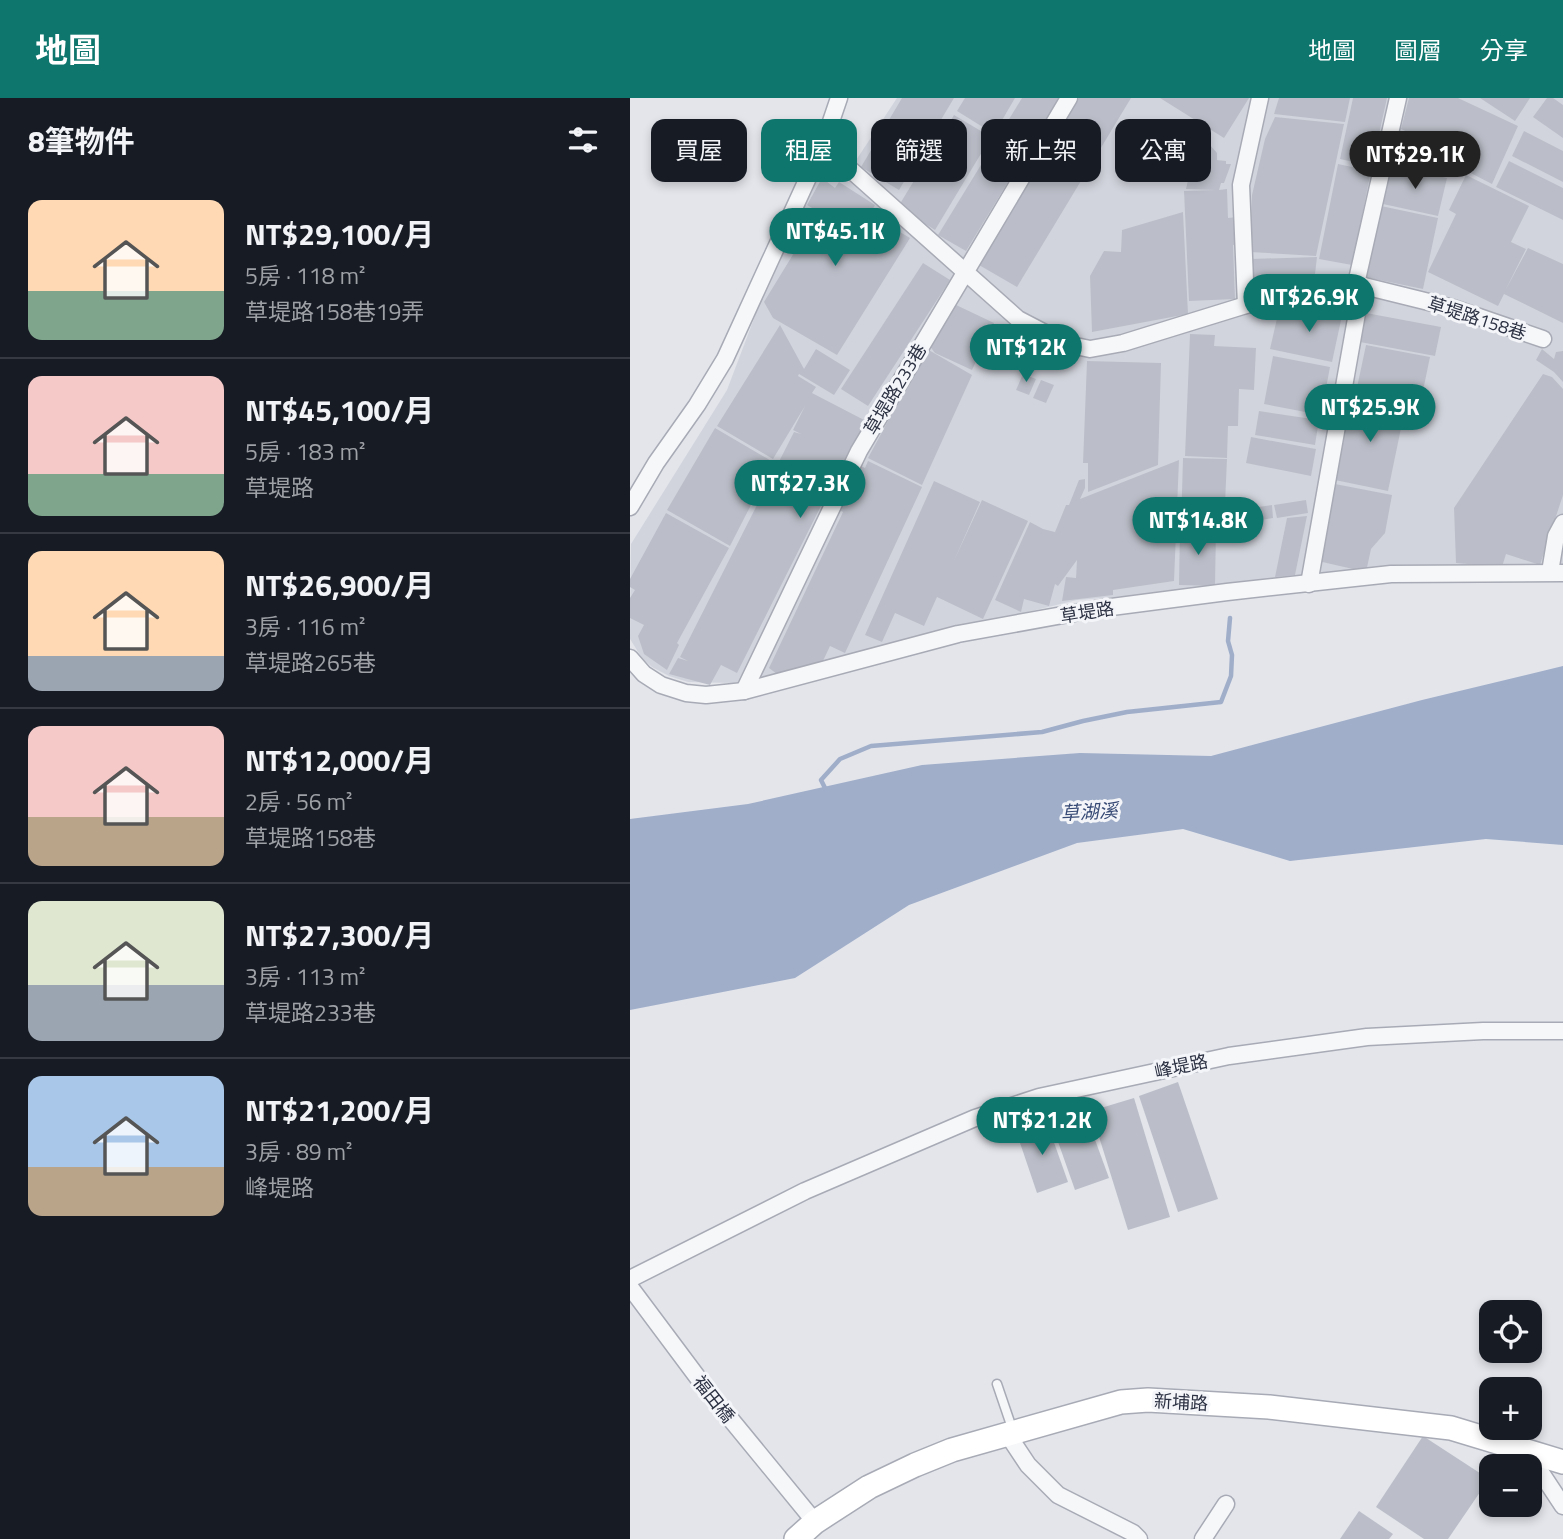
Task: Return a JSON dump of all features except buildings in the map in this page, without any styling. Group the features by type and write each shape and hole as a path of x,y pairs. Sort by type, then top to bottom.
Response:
{"street":[{"path":"832,119 839,98"},
{"name":"草堤路233巷","path":"744,691 859,451 1069,98"},
{"path":"1246,305 1241,185 1260,98"},
{"path":"1309,584 1359,285 1398,98"},
{"name":"草堤路158巷","path":"857,175 1018,319 1066,344 1090,349 1123,343 1287,291 1359,285 1453,308 1543,340"},
{"path":"630,507 725,359 806,182"},
{"path":"1556,573 1556,536 1563,523"},
{"name":"草堤路","path":"630,658 660,685 686,693 706,695 744,691 958,634 1096,609 1391,574 1556,573"},
{"name":"峰堤路","path":"630,1279 806,1191 975,1118 1039,1097 1229,1056 1367,1038 1483,1031 1563,1031"},
{"name":"福田橋","path":"630,1287 710,1394 809,1515"},
{"name":"新埔路","path":"796,1539 809,1515 915,1465 952,1450 1121,1402 1148,1400 1269,1407 1451,1428 1563,1462"},
{"path":"1011,1434 1028,1465 1058,1495 1139,1539"},
{"path":"1526,1450 1563,1506"},
{"path":"1203,1539 1226,1504"}],"lane":[{"path":"997,1384 1011,1434"}],"shaded area":[{"path":"897,98 1563,98 1563,566 1077,600 734,683 688,682 652,667 642,658 630,639 631,544 727,390 766,287 816,182 857,182 857,159 871,138 871,182 967,182 967,119 883,119"}],"water":[{"name":"草湖溪","path":"1563,666 1563,845 1486,839 1290,861 1183,829 1077,843 909,905 795,978 630,1010 630,819 748,804 922,765 1080,753 1211,756"}],"waterway":[{"path":"826,790 821,780 840,759 871,746 1042,732 1127,712 1221,702 1231,676 1232,655 1228,641 1230,618"}]}
